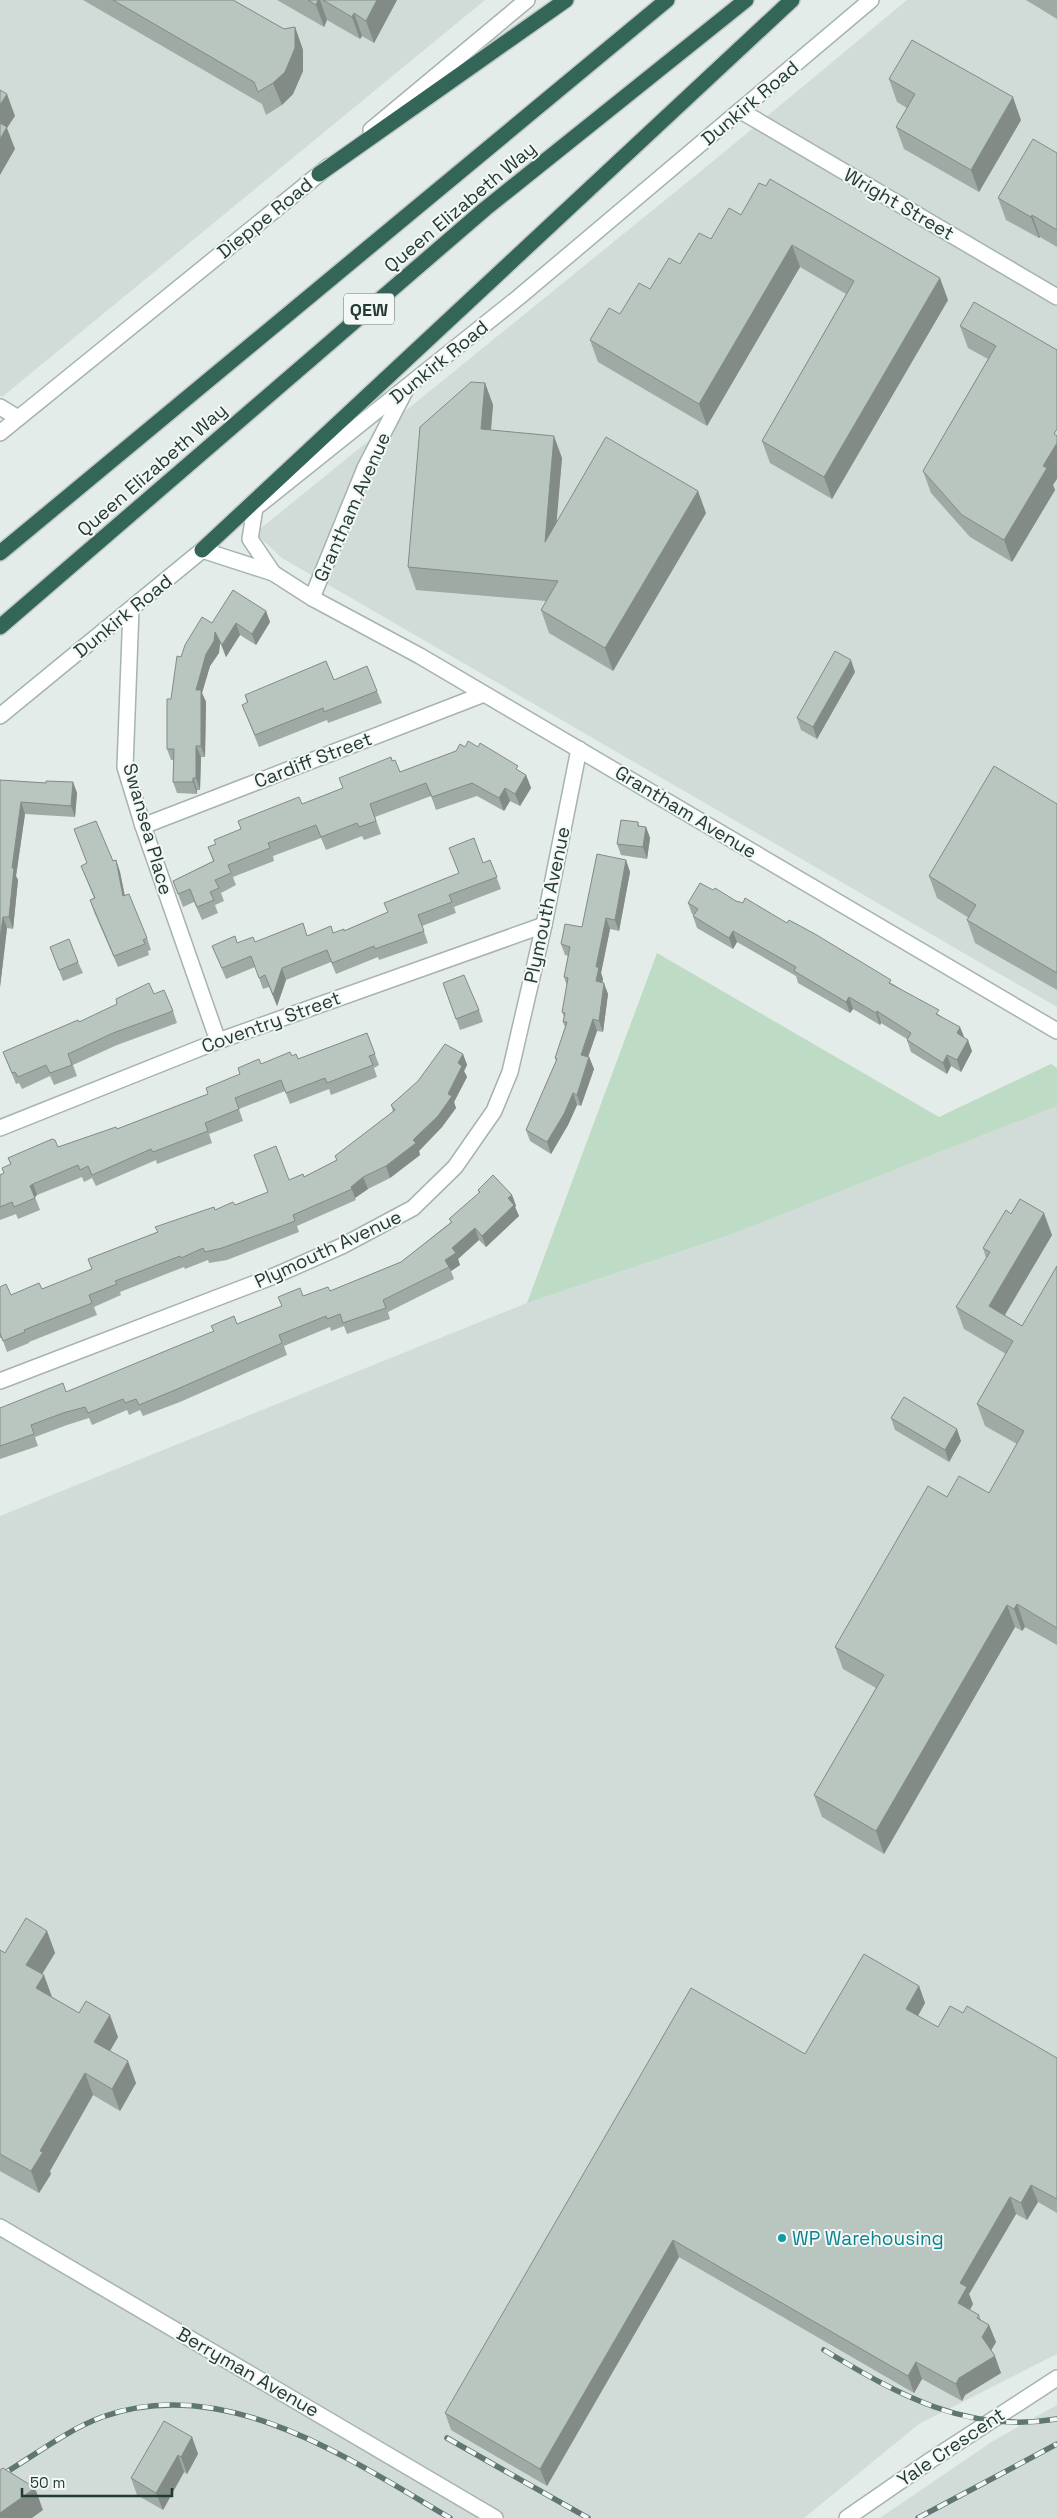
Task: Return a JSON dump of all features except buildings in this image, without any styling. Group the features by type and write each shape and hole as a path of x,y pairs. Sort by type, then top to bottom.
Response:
{"highway":[{"path":"319,174 566,0"},
{"name":"Queen Elizabeth Way","path":"0,553 667,0"},
{"name":"Queen Elizabeth Way","path":"0,627 485,209 746,0"},
{"path":"202,550 792,0"},
{"path":"255,508 266,491"}],"street":[{"name":"Dieppe Road","path":"0,432 319,174 527,0"},
{"name":"Dunkirk Road","path":"0,716 202,550 406,389 741,111 871,0"},
{"name":"Wright Street","path":"741,111 1057,297"},
{"name":"Grantham Avenue","path":"312,598 365,468 406,389"},
{"path":"0,407 18,418"},
{"name":"Grantham Avenue","path":"255,508 250,539 273,573"},
{"name":"Grantham Avenue","path":"202,550 273,573 312,598 420,656 1057,1031"},
{"name":"Swansea Place","path":"131,609 125,767 143,826 218,1040"},
{"name":"Cardiff Street","path":"143,826 484,694"},
{"name":"Plymouth Avenue","path":"0,1381 274,1276 342,1246 413,1208 455,1167 494,1111 510,1072 544,925 579,749"},
{"name":"Coventry Street","path":"0,1128 218,1040 544,925"},
{"name":"Berryman Avenue","path":"0,2227 495,2518"},
{"name":"Yale Crescent","path":"847,2518 931,2460 1057,2378"}],"shaded area":[{"path":"0,0 485,0 2,397 0,396"},
{"path":"907,0 1057,0 1057,1007 282,558 255,533 717,158"},
{"path":"1057,1106 1057,2354 919,2424 804,2518 0,2518 0,1516 527,1303 727,1236"},
{"path":"1057,2405 1057,2518 880,2518 993,2441"}],"green space":[{"path":"657,953 939,1117 1051,1064 1057,1068 1057,1106 727,1236 527,1303"}],"railway":[{"path":"824,2350 907,2396 964,2416 993,2421 1024,2422 1057,2419"},
{"path":"0,2476 62,2437 102,2417 148,2406 193,2406 239,2414 284,2428 370,2471 450,2518"},
{"path":"447,2438 588,2518"},
{"path":"918,2518 1057,2444"}],"place":[{"name":"WP Warehousing","path":"782,2238"}]}
